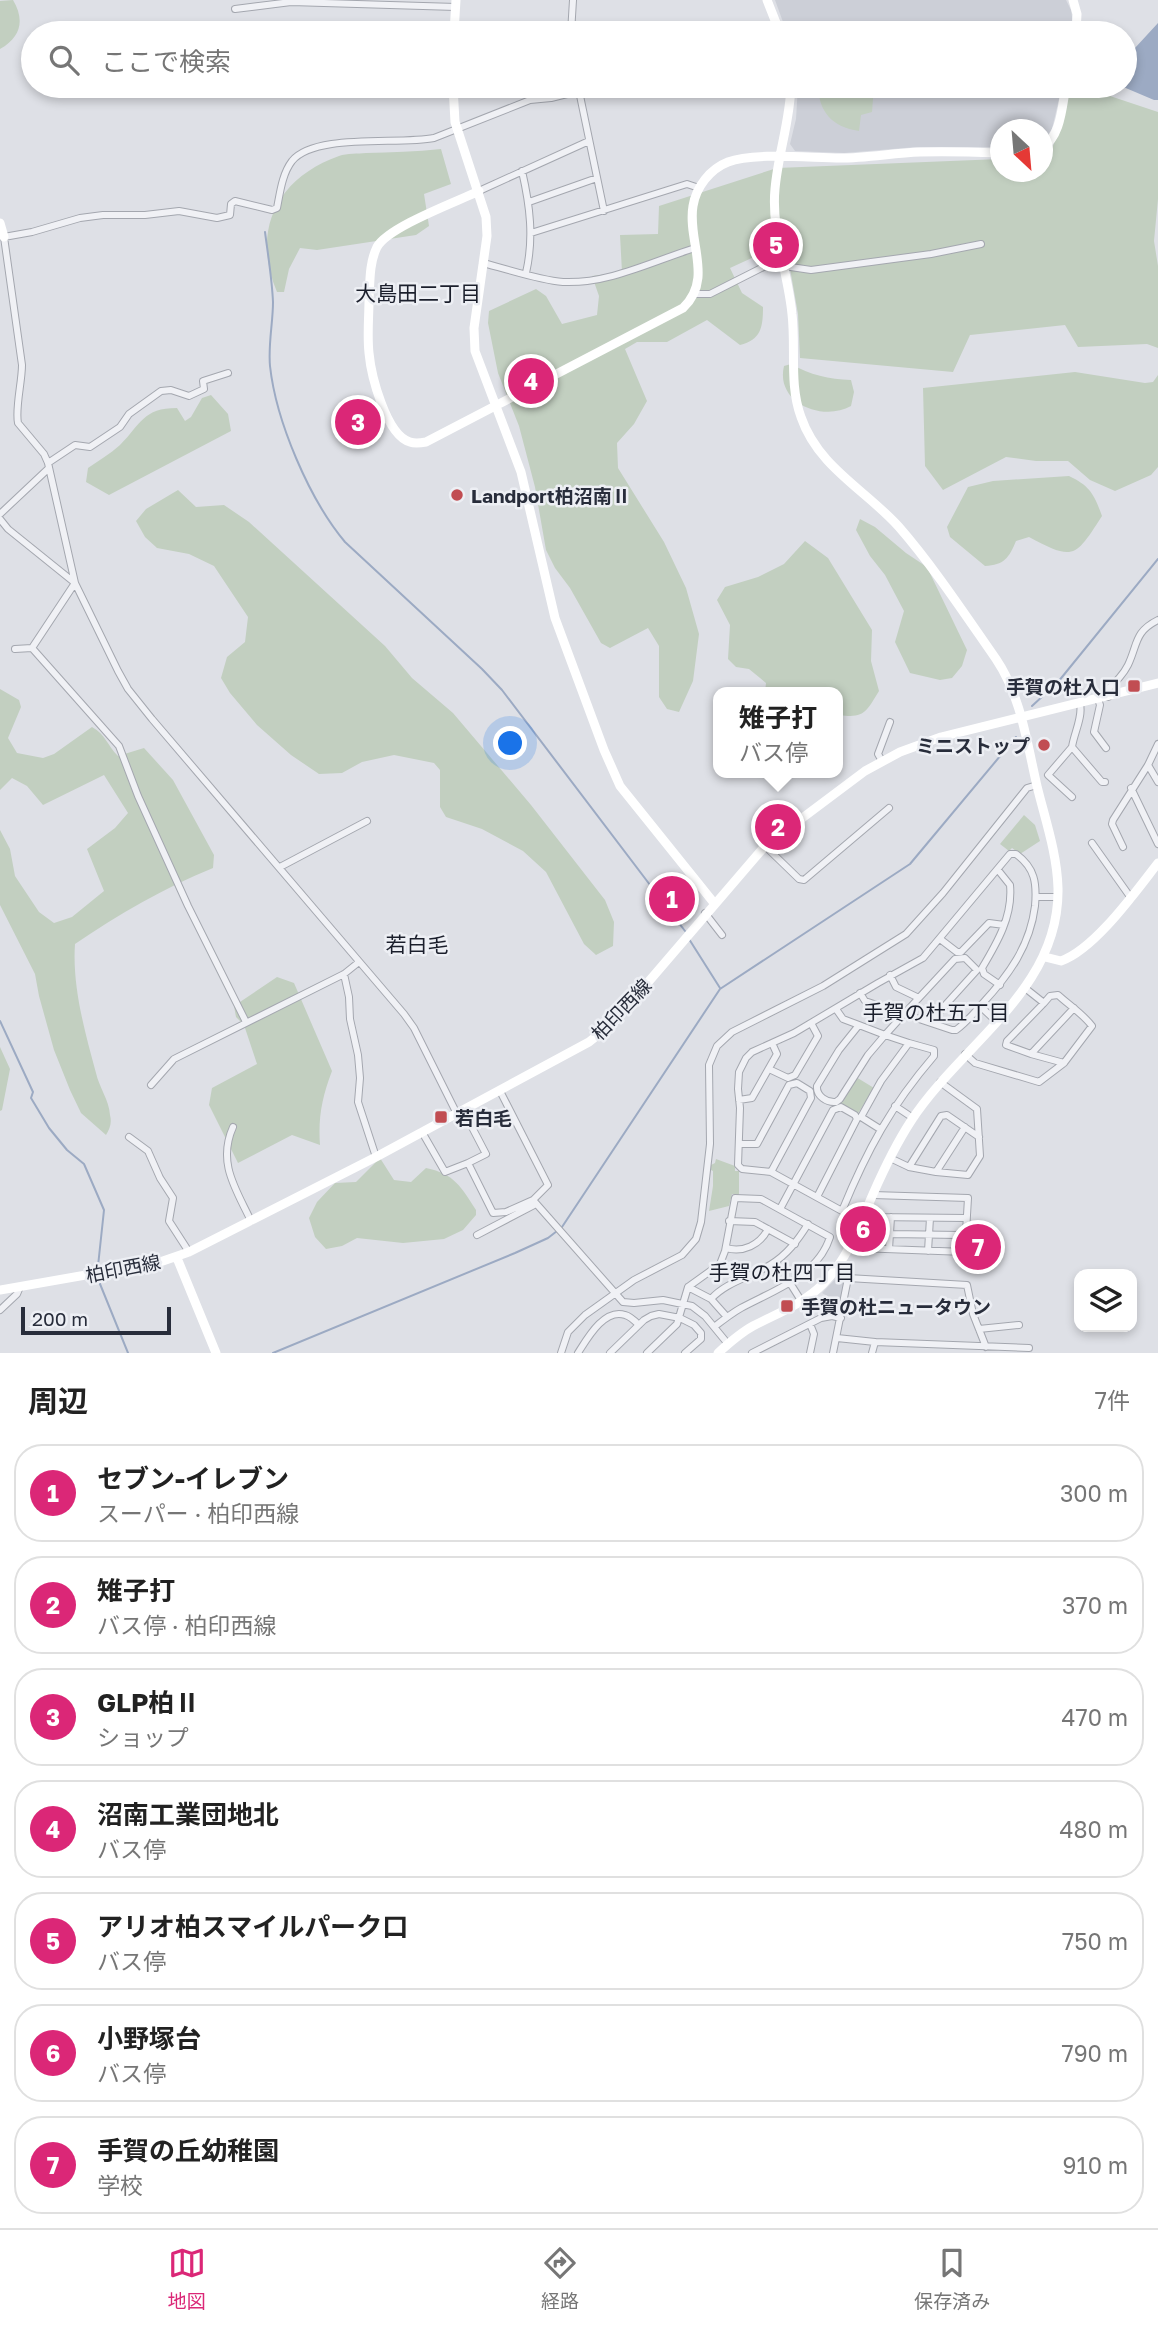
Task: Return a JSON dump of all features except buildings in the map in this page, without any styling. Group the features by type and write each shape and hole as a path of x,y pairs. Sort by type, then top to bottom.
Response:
{"street":[{"path":"572,21 573,0"},
{"path":"768,0 776,21"},
{"path":"1073,0 1077,21"},
{"path":"235,9 291,2 456,3 455,21"},
{"path":"454,98 458,130 486,217 487,236 474,340 479,363 522,472 555,618 615,776 627,796 714,903"},
{"path":"4,237 103,215 145,215 179,211 217,218 229,215 231,204 235,201 272,210 277,208 285,172 291,162 309,149 329,144 417,141 458,130 530,100 551,98"},
{"path":"582,98 604,211"},
{"path":"718,1353 753,1326 802,1301 824,1283 842,1262 890,1158 913,1118 940,1082 1025,988 1045,957 1058,897 1056,868 1011,685 999,663 911,542 887,514 827,461 810,439 797,404 793,316 777,232 775,203 790,98"},
{"path":"1053,138 1063,98"},
{"path":"589,141 393,232 378,246 371,270 369,352 373,378 385,412 395,430 411,442 426,442 673,313 690,301 699,277 691,218 693,202 709,175 729,161 741,158 843,158 920,152 990,153"},
{"path":"522,171 529,202 532,246 526,274"},
{"path":"529,202 597,178"},
{"path":"531,233 687,184 699,188"},
{"path":"0,223 22,365 18,423 44,454 75,583 128,689 414,1028 486,1154 445,1172 422,1132"},
{"path":"694,293 710,294 783,261 811,270 932,254 981,243"},
{"path":"483,263 560,282 603,278 695,248"},
{"path":"0,514 48,466 75,445 87,449 120,427 129,414 161,391 171,390 189,396 204,388 203,381 228,373"},
{"path":"0,519 8,529 75,583"},
{"path":"32,648 75,583"},
{"path":"1106,748 1094,732 1100,705 1106,691 1125,671 1141,632 1158,620"},
{"path":"15,649 32,648"},
{"path":"32,648 119,746 138,796 188,906 246,1022"},
{"name":"柏印西線","path":"0,1290 177,1258 376,1157 572,1052 607,1029 765,846 850,780 883,761 941,737 1158,684"},
{"path":"1072,797 1048,775 1072,747 1081,715 1080,704"},
{"path":"883,761 878,754 890,722"},
{"path":"1072,747 1102,782 1105,782"},
{"path":"1124,847 1113,820 1157,748"},
{"path":"1148,765 1158,782"},
{"path":"561,1353 565,1337 572,1326 634,1280 682,1255 690,1248 698,1234 711,1128 709,1065 721,1041 736,1030 822,986 902,937 943,893 1027,788 1037,785"},
{"path":"1131,788 1158,844"},
{"path":"765,846 799,879 805,879 889,808"},
{"path":"279,866 367,821"},
{"path":"1092,843 1131,898"},
{"path":"860,993 865,1001 956,1030 1000,985 1027,940 1033,920 1035,897 1034,875 1028,864 1016,854 1010,854 923,958 890,975 860,993 836,1009 811,1023 752,1052 739,1072 739,1168 771,1172 842,1211 863,1218 966,1218"},
{"path":"1045,957 1058,961 1070,957 1102,930 1158,863"},
{"path":"998,870 1007,879 1010,888 1008,911 999,941 982,968 984,974 1000,985"},
{"path":"1035,897 1058,897"},
{"path":"705,914 722,935"},
{"path":"940,939 960,953 989,923 1004,925"},
{"path":"859,1025 839,1050 817,1086 819,1096 831,1102 840,1099 868,1055 904,1014 958,957 965,958 975,966 975,974 930,1022"},
{"path":"151,1086 174,1059 344,974 359,962"},
{"path":"344,974 358,1055 358,1102 376,1157"},
{"path":"890,975 896,987 919,998"},
{"path":"1025,988 1044,1003"},
{"path":"965,1054 975,1063 1039,1082 1064,1063 1092,1026 1058,995 1050,996 1006,1045 1064,1063"},
{"path":"980,1006 996,1021"},
{"path":"836,1009 844,1019 935,1052 880,1129 842,1211"},
{"path":"1031,1054 1074,1009"},
{"path":"769,1069 788,1078 795,1075 818,1037 811,1023"},
{"path":"739,1100 752,1098 769,1069 777,1054 772,1043"},
{"path":"880,1129 863,1119 863,1111 909,1043"},
{"path":"890,1158 909,1167 968,1175 979,1160 977,1109 940,1082"},
{"path":"739,1144 757,1144 789,1085 797,1083 810,1091 811,1098 771,1172"},
{"path":"477,1235 534,1202 548,1185 500,1091"},
{"path":"895,1106 913,1118"},
{"path":"780,1209 833,1110 841,1107 857,1119 817,1197"},
{"path":"909,1167 940,1116 947,1115 979,1137"},
{"path":"233,1127 228,1138 226,1167 251,1221"},
{"path":"936,1172 965,1127"},
{"path":"129,1137 148,1150 160,1178 173,1198 169,1221 189,1252"},
{"path":"468,1163 494,1213 506,1212 534,1202"},
{"path":"873,1195 968,1198 963,1233 890,1234"},
{"path":"647,1353 674,1328 680,1318 688,1287 720,1264 726,1248 733,1202 738,1197 761,1199 830,1237 816,1260 790,1283 727,1317 714,1327"},
{"path":"534,1202 614,1294 627,1304 654,1299 683,1303 699,1310 728,1344"},
{"path":"889,1249 891,1217"},
{"path":"928,1251 930,1218"},
{"path":"729,1221 750,1221 795,1244"},
{"path":"710,1299 730,1285 776,1261 795,1244 808,1224"},
{"path":"726,1248 744,1249 764,1238 768,1229"},
{"path":"851,1245 859,1248 965,1252"},
{"path":"177,1258 216,1353"},
{"path":"834,1353 848,1278 848,1267 842,1262"},
{"path":"848,1278 967,1285 973,1314 990,1349"},
{"path":"790,1283 802,1301"},
{"path":"0,1310 17,1294 20,1287"},
{"path":"688,1287 710,1299 727,1317"},
{"path":"610,1353 639,1325 651,1316 659,1314 680,1318 694,1325 701,1333 701,1339 685,1353"},
{"path":"578,1353 597,1326 614,1315 626,1315 639,1325"},
{"path":"752,1353 826,1317 841,1318"},
{"path":"810,1324 814,1334 810,1353"},
{"path":"979,1329 1018,1325"},
{"path":"837,1338 964,1349 1029,1349"},
{"path":"872,1353 875,1342"},
{"path":"931,1353 934,1345"}],"shaded area":[{"path":"775,0 1066,0 1073,21 783,21"},
{"path":"797,98 1059,98 1053,125 1053,119 990,119 990,147 917,147 844,153 795,151 790,144"},
{"path":"843,1271 846,1272 840,1303 822,1293"}],"green space":[{"path":"13,0 19,14 19,28 13,39 0,49 0,1"},
{"path":"820,98 873,98 872,112 861,115 859,131 834,122"},
{"path":"1066,98 1116,98 1158,112 1158,199 1154,241 1158,266 1158,348 1147,344 1078,347 1065,325 970,335 953,372 800,358 798,314 786,246 767,251 730,268 742,293 763,307 759,332 752,340 740,345 707,320 667,342 637,342 625,349 647,401 634,424 617,443 618,468 664,542 686,588 699,634 693,681 679,712 667,709 659,697 659,646 648,628 610,648 601,643 546,550 535,487 519,426 498,373 488,323 489,311 536,289 546,296 562,324 597,315 599,296 592,276 622,272 620,235 658,234 659,206 777,168 990,159 990,182 1053,182 1053,146"},
{"path":"441,149 451,184 424,194 429,226 416,235 317,250 300,248 289,269 284,292 277,292 267,248 269,228 275,209 285,192 300,178 317,166 342,155"},
{"path":"791,364 820,376 851,380 854,392 851,406 827,412 804,406 794,399 783,379 784,366"},
{"path":"1075,372 1145,383 1153,382 1158,375 1158,467 1151,475 1115,491 1090,480 1068,461 1006,457 943,490 925,466 923,388"},
{"path":"211,395 228,414 231,431 109,495 86,482 88,468 120,445 150,414 177,408 185,421 191,417 202,398"},
{"path":"1069,476 1090,491 1102,516 1086,540 1072,551 1056,550 1029,537 1016,541 1008,556 1001,562 985,566 950,537 947,527 968,487 993,481"},
{"path":"178,490 196,507 224,505 249,522 385,646 412,678 453,713 531,805 605,900 614,922 613,946 596,955 584,944 546,872 523,851 482,829 446,817 440,807 440,770 434,763 394,755 362,762 342,773 319,774 291,755 257,725 221,678 227,657 245,642 248,617 214,566 189,554 157,548 145,537 136,521 146,509"},
{"path":"860,519 875,527 927,567 967,650 962,666 952,678 940,680 910,673 895,642 904,611 856,530"},
{"path":"805,541 828,558 872,630 871,661 879,691 864,712 855,716 843,715 843,687 766,687 766,683 749,669 736,667 728,659 730,625 717,600 725,587 758,577 784,564"},
{"path":"0,689 19,700 21,707 8,738 17,753 43,758 54,754 92,727 118,756 144,748 173,780 214,855 213,868 142,902 75,944 75,977 80,1009 97,1078 109,1109 111,1123 106,1135 81,1113 70,1090 54,1050 35,974 0,905 0,830 10,849 15,876 39,912 54,923 72,917 104,891 87,849 115,828 128,813 104,775 43,805 27,786 12,778 0,790"},
{"path":"1024,815 1035,825 1040,841 1020,854 1012,848 1009,851 1000,844"},
{"path":"277,977 294,983 332,1071 322,1108 320,1145 292,1135 238,1163 209,1105 212,1088 257,1064 244,1025 236,1017 234,1006"},
{"path":"0,1047 10,1069 0,1111"},
{"path":"856,1077 874,1088 857,1115 839,1104"},
{"path":"380,1158 394,1180 411,1182 426,1168 451,1178 476,1210 476,1215 463,1230 444,1239 403,1243 357,1238 342,1246 326,1249 315,1237 309,1218 317,1202 335,1183 356,1182"},
{"path":"716,1159 735,1166 735,1171 739,1171 739,1195 732,1194 729,1206 709,1211 713,1171 709,1166 715,1163"}],"water":[{"path":"1158,23 1158,100 1137,93 1137,46"}],"waterway":[{"path":"265,232 273,302 270,358 273,388 296,458 319,504 345,542 502,690 685,931"},
{"path":"1032,706 1058,682 1158,559"},
{"path":"562,1227 720,989 910,864 1016,737"},
{"path":"689,939 720,988"},
{"path":"0,1021 33,1092 31,1098 49,1128 67,1150 84,1164 104,1210 98,1266"},
{"path":"273,1353 515,1253 557,1231"},
{"path":"98,1279 128,1353"}],"place":[{"name":"アリオ柏スマイルパーク口","path":"776,245"},
{"name":"沼南工業団地北","path":"531,381"},
{"name":"GLP柏Ⅱ","path":"358,422"},
{"name":"Landport柏沼南Ⅱ","path":"457,495"},
{"name":"手賀の杜入口","path":"1134,686"},
{"name":"ミニストップ","path":"1044,745"},
{"name":"雉子打","path":"778,827"},
{"name":"セブン-イレブン","path":"672,899"},
{"name":"若白毛","path":"441,1117"},
{"name":"小野塚台","path":"863,1229"},
{"name":"手賀の丘幼稚園","path":"978,1247"},
{"name":"手賀の杜ニュータウン","path":"787,1306"}],"district":[{"name":"大島田二丁目","path":"418,293"},
{"name":"若白毛","path":"417,944"},
{"name":"手賀の杜五丁目","path":"936,1012"},
{"name":"手賀の杜四丁目","path":"782,1272"}]}
